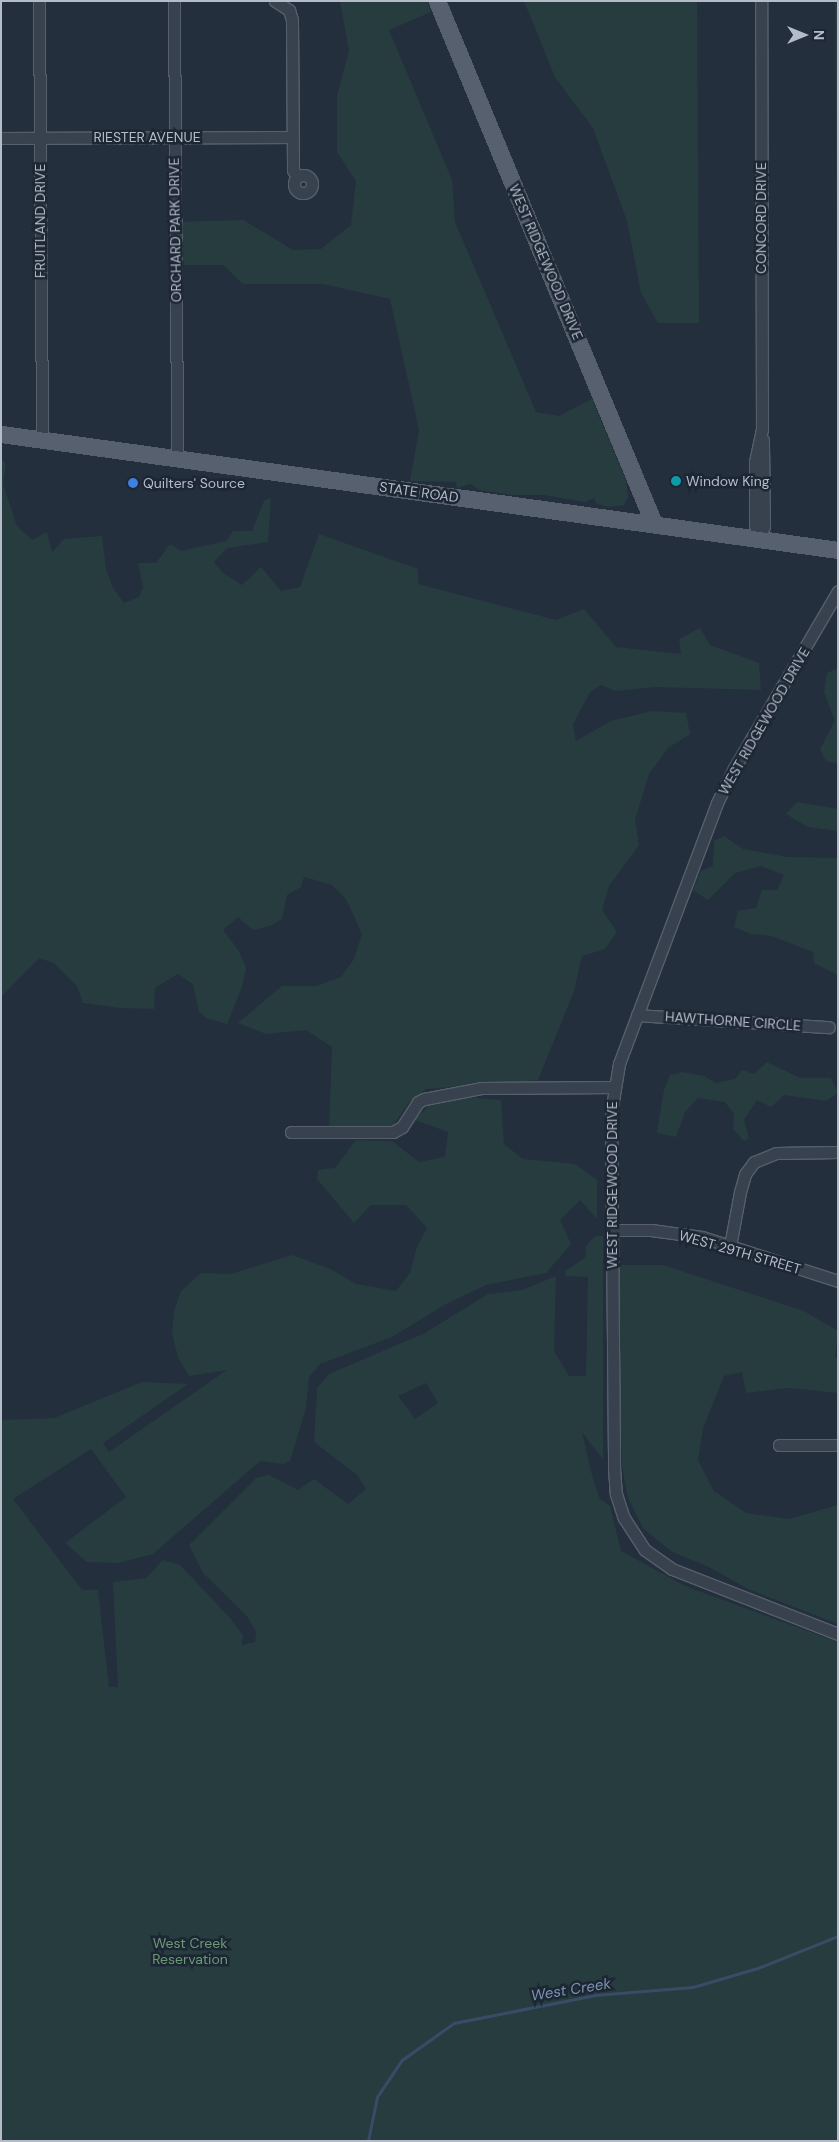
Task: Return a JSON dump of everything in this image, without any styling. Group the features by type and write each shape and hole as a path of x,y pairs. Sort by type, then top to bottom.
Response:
{"main road":[{"name":"WEST RIDGEWOOD DRIVE","path":"437,1 654,524"},
{"name":"STATE ROAD","path":"1,434 838,550"}],"street":[{"name":"FRUITLAND DRIVE","path":"39,1 42,441"},
{"name":"ORCHARD PARK DRIVE","path":"174,1 178,458"},
{"path":"276,1 289,10 292,20 294,170 297,177"},
{"name":"CONCORD DRIVE","path":"758,539 764,526 761,1"},
{"name":"RIESTER AVENUE","path":"1,138 293,137"},
{"name":"WEST RIDGEWOOD DRIVE","path":"838,591 728,778 637,1014 614,1087 612,1230 614,1468 616,1494 627,1524 645,1550 672,1568 838,1634"},
{"name":"HAWTHORNE CIRCLE","path":"637,1014 829,1027"},
{"path":"292,1132 393,1132 402,1127 418,1102 424,1099 481,1088 614,1087"},
{"path":"730,1246 740,1192 746,1174 754,1162 776,1153 838,1152"},
{"name":"WEST 29TH STREET","path":"612,1230 674,1232 730,1246 838,1281"},
{"path":"779,1446 838,1445"}],"green space":[{"path":"340,1 427,1 431,12 389,30 452,180 455,222 536,412 559,416 592,399 626,481 628,497 624,505 609,507 597,504 594,498 585,502 544,495 512,495 480,490 470,484 457,488 456,482 410,481 419,430 390,299 323,284 243,284 223,265 180,265 179,222 243,220 293,250 321,249 351,225 356,181 337,152 337,96 349,51"},
{"path":"524,1 697,1 699,323 658,323 641,293 627,221 593,128 555,77"},
{"path":"835,1 838,1 838,401"},
{"path":"1,458 6,464 3,484 17,526 32,540 47,532 52,552 64,539 102,536 106,569 113,588 124,603 139,597 143,588 138,563 156,563 170,544 181,551 226,541 233,531 252,531 264,501 271,498 268,542 227,548 214,562 223,573 242,585 261,567 281,591 300,587 319,534 418,569 418,584 556,620 584,609 616,647 681,654 679,639 700,628 710,645 759,663 761,690 655,687 615,691 601,685 590,692 573,725 576,741 611,721 652,711 686,713 690,734 668,748 649,774 635,820 639,845 609,886 602,910 617,932 605,949 582,956 574,991 538,1080 426,1089 409,1103 391,1128 329,1126 332,1047 306,1030 266,1034 238,1023 282,986 316,986 341,977 354,959 362,934 346,899 332,885 304,877 301,887 287,895 282,919 270,926 253,930 238,917 223,930 239,951 246,968 242,987 227,1024 206,1018 199,1012 193,984 178,974 155,988 154,1009 120,1008 83,1003 77,986 54,963 39,958 1,997"},
{"path":"838,668 838,764 826,761 820,749 835,721 824,692 827,673"},
{"path":"797,802 838,809 838,831 808,827 786,814"},
{"path":"724,836 743,849 788,857 838,858 838,975 814,963 813,952 771,936 751,934 734,927 738,911 756,908 762,890 777,890 784,875 761,866 735,873 708,900 693,890 701,871 713,866 714,841"},
{"path":"767,1062 800,1078 831,1078 838,1093 826,1101 784,1095 771,1107 757,1100 744,1120 749,1138 744,1141 733,1129 734,1114 725,1102 698,1098 685,1112 676,1137 657,1133 664,1090 670,1075 682,1072 704,1076 716,1083 735,1079 742,1070 754,1074"},
{"name":"West Creek Reservation","path":"467,1097 501,1100 504,1144 523,1159 575,1164 597,1180 597,1219 580,1200 560,1220 571,1244 546,1273 486,1285 446,1304 392,1337 320,1364 309,1377 306,1408 290,1461 283,1464 260,1461 153,1554 118,1563 87,1562 65,1543 126,1497 91,1449 13,1499 82,1590 98,1590 109,1687 118,1687 113,1582 146,1578 163,1560 180,1565 230,1618 243,1635 242,1645 255,1642 256,1632 247,1616 203,1573 189,1545 256,1478 269,1475 298,1490 314,1479 348,1504 366,1489 357,1475 314,1442 317,1388 329,1374 425,1333 488,1294 522,1290 556,1276 554,1351 569,1376 586,1376 588,1277 566,1276 565,1271 585,1258 586,1246 595,1236 603,1236 603,1459 582,1432 593,1479 600,1499 610,1506 621,1551 685,1586 838,1642 838,2141 1,2141 1,1420 54,1418 142,1382 188,1384 103,1443 109,1452 227,1370 189,1376 178,1357 172,1333 174,1311 181,1291 201,1273 231,1274 292,1255 330,1269 356,1284 396,1291 410,1273 417,1247 427,1228 406,1205 371,1205 354,1223 317,1179 318,1170 335,1168 356,1140 392,1141 419,1162 445,1157 448,1132 415,1120 431,1103","holes":["426,1383 438,1403 415,1419 398,1396"]},
{"path":"616,1265 663,1265 804,1311 838,1331 835,1357 838,1358 838,1393 788,1388 746,1393 742,1372 724,1376 703,1428 698,1460 714,1491 746,1513 789,1519 838,1505 838,1624 748,1589 707,1566 672,1552 643,1528 628,1498 622,1466"}],"waterway":[{"name":"West Creek","path":"368,2141 377,2097 402,2060 454,2023 595,1995 693,1987 758,1968 838,1936"}],"place":[{"name":"Window King","path":"676,481"},
{"name":"Quilters' Source","path":"133,483"}]}
